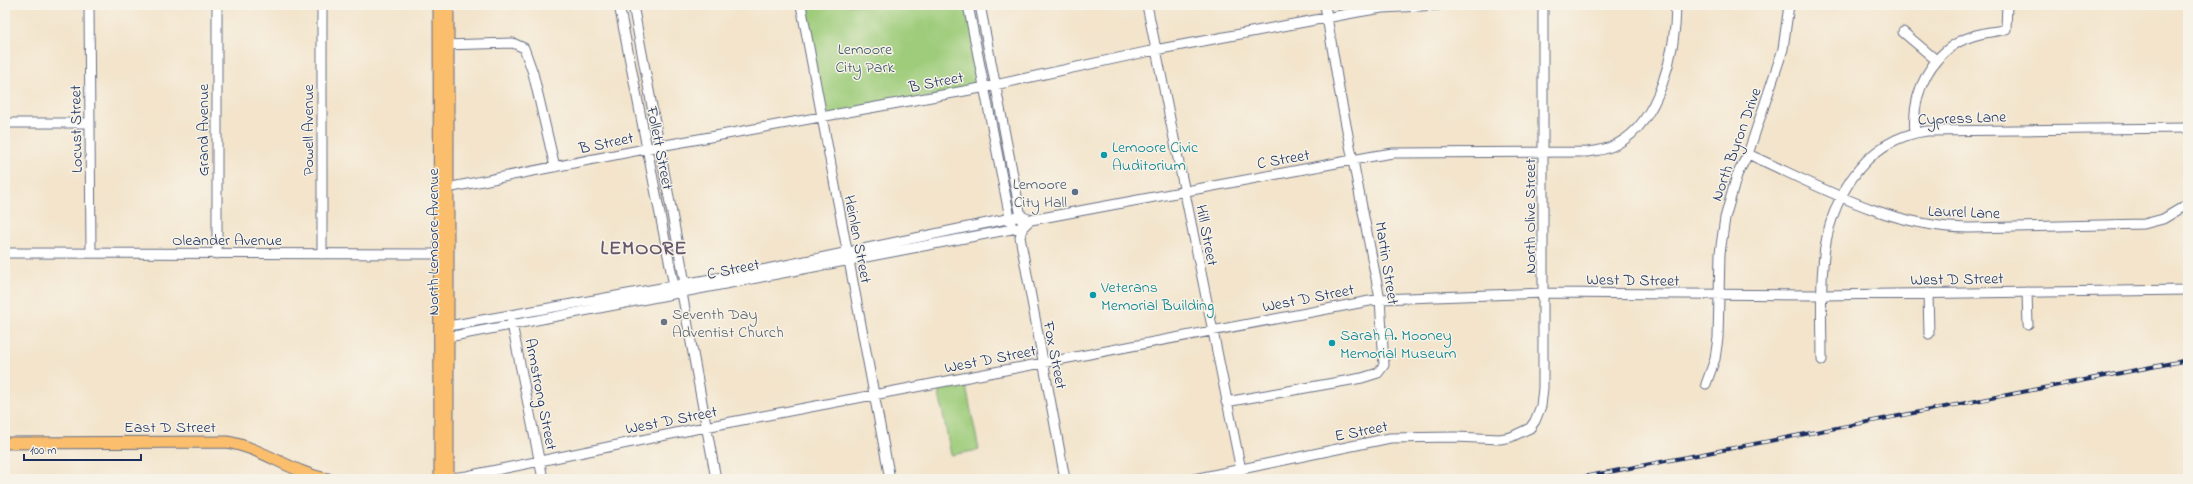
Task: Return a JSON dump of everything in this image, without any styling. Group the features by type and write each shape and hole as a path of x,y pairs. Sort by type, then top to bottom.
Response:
{"main road":[{"name":"North Lemoore Avenue","path":"438,5 444,45"},
{"name":"North Lemoore Avenue","path":"444,479 444,45 448,5"},
{"name":"East D Street","path":"5,442 227,442 252,448 306,472 328,479"},
{"path":"432,479 444,479"}],"street":[{"name":"Locust Street","path":"89,5 91,253"},
{"name":"Grand Avenue","path":"217,5 217,254"},
{"name":"Powell Avenue","path":"322,5 322,254"},
{"name":"Follett Street","path":"619,5 674,286"},
{"name":"Follett Street","path":"633,5 685,283 682,293 705,427 716,479"},
{"name":"Heinlen Street","path":"801,5 847,257 890,479"},
{"path":"968,5 1012,229 1019,236 1025,221 995,85 980,5"},
{"name":"Hill Street","path":"1147,5 1226,402 1241,470"},
{"name":"Martin Street","path":"1226,402 1378,373 1384,365 1380,299 1339,89 1325,5"},
{"name":"B Street","path":"444,189 660,146 995,85 1155,50 1382,8 1439,5"},
{"name":"North Olive Street","path":"1532,425 1541,406 1542,394 1544,293 1543,5"},
{"name":"C Street","path":"443,332 511,315 685,283 1012,229 1025,221 1393,153 1587,152 1602,150 1616,145 1636,130 1647,116 1668,67 1675,29 1676,5"},
{"name":"North Byron Drive","path":"1706,384 1715,359 1718,338 1720,252 1725,218 1737,175 1748,154 1783,49 1789,5"},
{"path":"1915,133 1915,108 1918,93 1930,68 1949,48 1964,39 2006,29 2007,5"},
{"path":"1903,32 1936,60"},
{"path":"444,45 513,44 524,48 533,73 555,167"},
{"path":"5,123 90,123"},
{"name":"Cypress Lane","path":"1822,360 1822,295 1825,245 1830,223 1850,180 1868,157 1896,139 1915,133 2188,128"},
{"name":"Laurel Lane","path":"1748,154 1892,218 1913,223 1954,228 2144,224 2163,219 2188,204"},
{"name":"C Street","path":"443,332 513,325 682,293 847,257 1010,218 1025,221"},
{"name":"Fox Street","path":"1019,236 1064,479"},
{"name":"Oleander Avenue","path":"5,253 444,253"},
{"path":"674,286 682,293"},
{"name":"West D Street","path":"444,479 705,427 1380,299 1544,293 1719,296 2188,290"},
{"path":"2027,292 2028,325"},
{"path":"1928,293 1929,334"},
{"name":"Armstrong Street","path":"511,315 543,479"},
{"name":"E Street","path":"1194,479 1390,438 1455,437 1500,439 1521,434 1532,425"}],"green space":[{"name":"Lemoore City Park","path":"801,5 969,5 983,87 822,117"},
{"path":"964,377 979,450 951,455 937,383"}],"railway":[{"path":"1573,479 2188,360"}],"place":[{"name":"Lemoore Civic Auditorium","path":"1104,155"},
{"name":"Lemoore City Hall","path":"1075,192"},
{"name":"Veterans Memorial Building","path":"1093,295"},
{"name":"Seventh Day Adventist Church","path":"664,322"},
{"name":"Sarah A. Mooney Memorial Museum","path":"1332,343"}],"district":[{"name":"LEMOORE","path":"644,247"}]}
